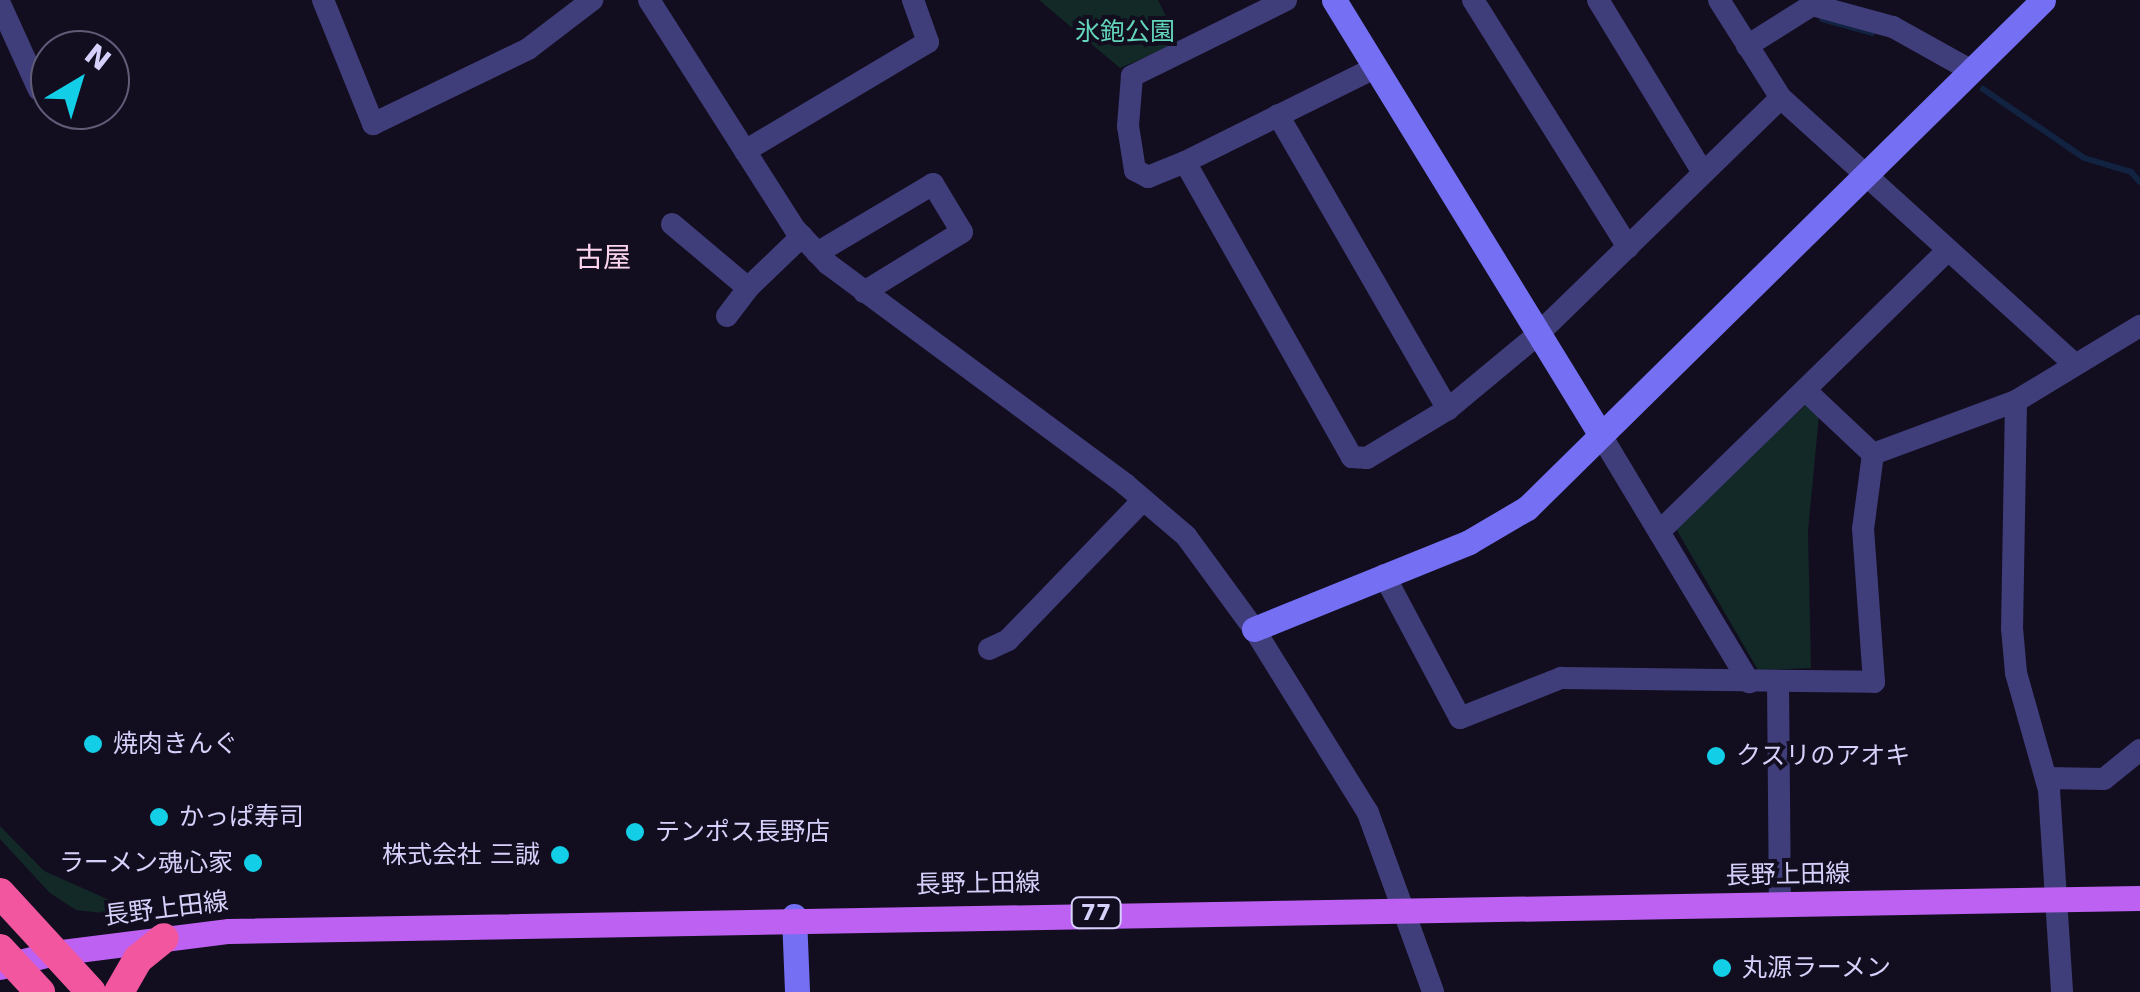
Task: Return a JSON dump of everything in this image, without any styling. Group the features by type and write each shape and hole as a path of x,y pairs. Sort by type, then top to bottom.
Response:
{"highway":[{"path":"0,893 91,992"},
{"path":"120,992 138,959 164,938"},
{"path":"0,948 40,992"},
{"path":"0,966 25,992"}],"main road":[{"name":"長野上田線","path":"0,966 54,953 164,938 794,916 1780,906 2140,898"}],"street":[{"path":"323,0 373,124 528,49 592,0"},
{"path":"649,0 744,151 810,244 864,292 1144,500 1186,536 1254,628 1368,813 1433,992"},
{"path":"744,151 928,42 913,0"},
{"path":"1286,0 1132,76 1128,126 1135,170 1148,177 1184,162 1372,69"},
{"path":"1334,0 1372,69 1661,530 1750,682"},
{"path":"1598,0 1703,173"},
{"path":"1719,0 1781,98 1861,176 2072,362"},
{"path":"1254,628 1469,542 1527,508 2043,0"},
{"path":"1480,3 1628,247"},
{"path":"0,4 30,70"},
{"path":"1747,46 1812,5 1894,27 1972,71"},
{"path":"1184,162 1352,457 1367,458 1448,408 1537,334 1781,98"},
{"path":"1278,115 1448,408"},
{"path":"726,316 748,288 810,244 934,184 962,232 864,292"},
{"path":"672,224 748,288"},
{"path":"1661,530 1946,252"},
{"path":"1872,454 2016,401 2072,362 2140,326"},
{"path":"1806,390 1872,454"},
{"path":"2016,401 2012,628 2016,674 2046,778 2062,992"},
{"path":"1384,575 1460,718 1561,678 1874,682 1863,530 1872,454"},
{"path":"989,649 1008,640 1144,500"},
{"path":"1778,683 1780,906"},
{"path":"2046,778 2104,779 2140,750"},
{"path":"794,916 797,992"}],"green space":[{"name":"氷鉋公園","path":"1039,0 1158,0 1179,43 1120,68"},
{"path":"1808,403 1819,415 1808,531 1811,668 1758,670 1675,527"},
{"path":"0,826 44,871 116,903 121,915 76,910 50,893 0,839"}],"waterway":[{"path":"1822,19 1872,33"},
{"path":"1983,89 2084,158 2131,172 2140,182"}],"place":[{"name":"焼肉きんぐ","path":"93,744"},
{"name":"クスリのアオキ","path":"1716,756"},
{"name":"かっぱ寿司","path":"159,817"},
{"name":"テンポス長野店","path":"635,832"},
{"name":"株式会社 三誠","path":"560,855"},
{"name":"ラーメン魂心家","path":"253,863"},
{"name":"丸源ラーメン","path":"1722,968"}],"district":[{"name":"古屋","path":"603,258"}]}
